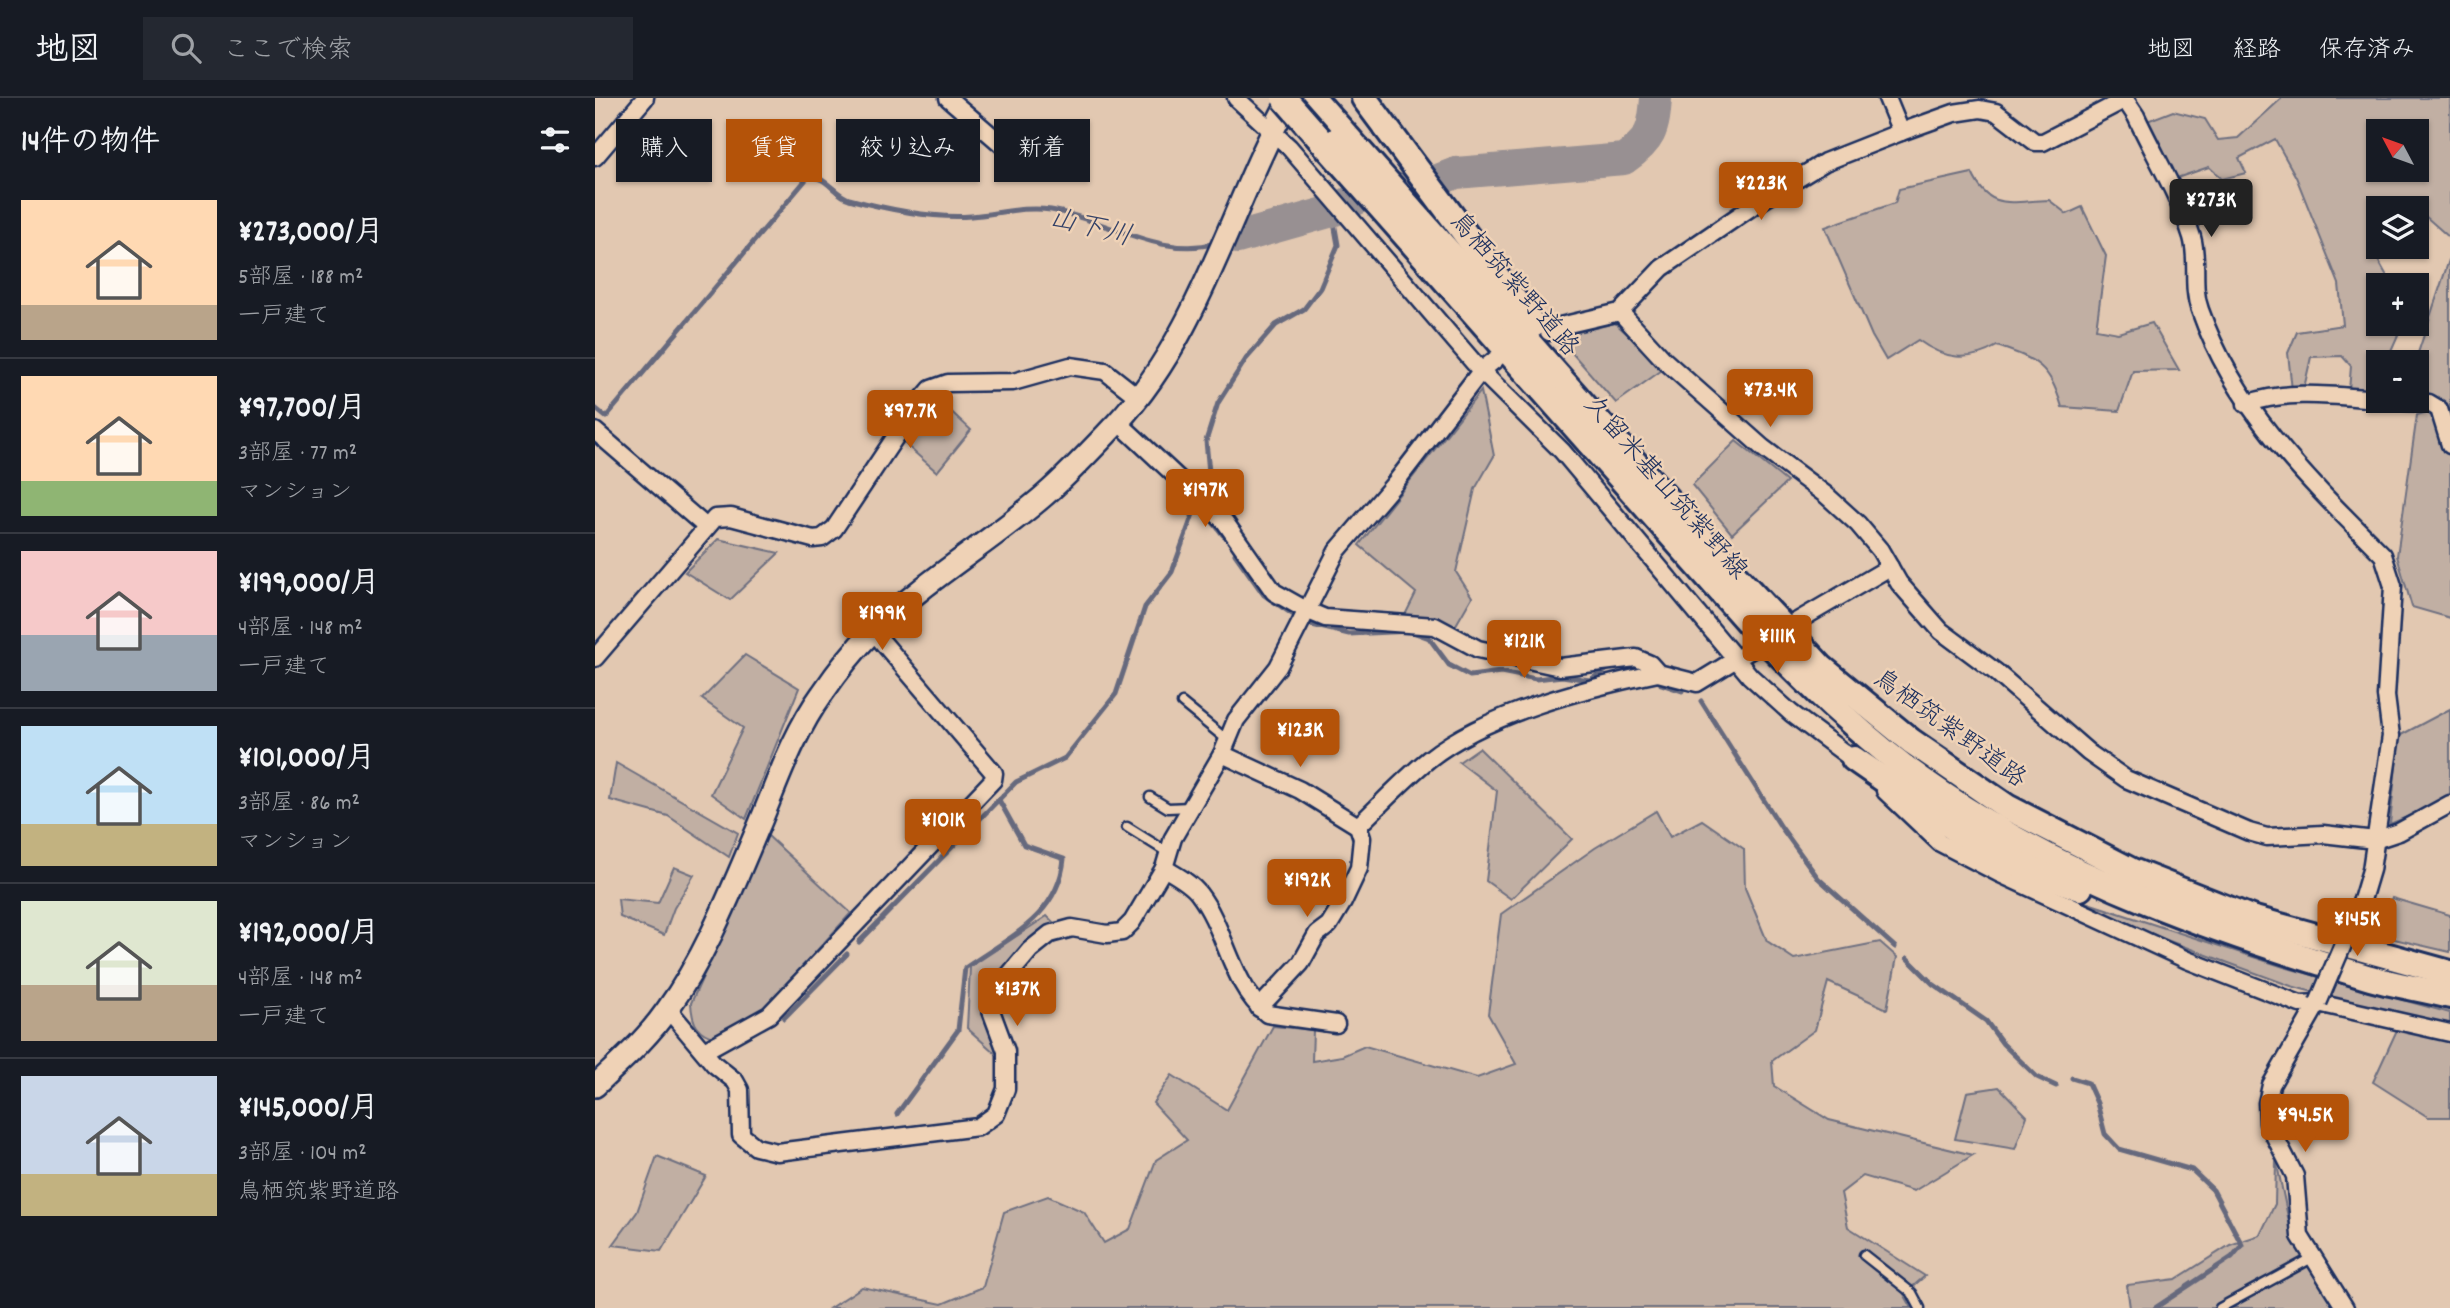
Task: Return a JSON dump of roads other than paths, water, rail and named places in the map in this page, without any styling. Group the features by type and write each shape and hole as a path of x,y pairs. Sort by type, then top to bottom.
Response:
{"main road":[{"name":"久留米基山筑紫野線","path":"1285,98 1329,133 1422,238 1747,621 1808,684 1855,726 1939,792 2002,832 2064,865 2165,909 2370,978 2450,996"},
{"path":"1313,98 1329,133"},
{"path":"1364,98 1649,478"},
{"name":"鳥栖筑紫野道路","path":"1422,238 1649,478 1821,667 1911,741 2007,807 2132,871 2251,918 2450,973"},
{"path":"1854,759 1959,832 2011,862 2092,893 2165,909"}],"street":[{"path":"595,157 645,98"},
{"path":"948,98 994,138"},
{"path":"1236,98 1289,148 1481,371 1562,451 1735,659 1791,713 1854,759 1912,818 1952,849 2187,960 2300,1004 2318,1003 2450,1033"},
{"path":"595,1086 645,1039 669,1009 740,871 795,740 818,699 873,631 1046,494 1118,422 1138,397 1175,340 1217,256 1271,133 1290,98"},
{"path":"1888,98 1901,132"},
{"path":"1549,332 1560,326 1620,312 1662,268 1753,205 1825,163 1901,132 1954,113 1980,109 1996,112 2035,142 2043,142 2124,99 2136,116 2191,235 2197,257 2195,284 2199,308 2246,404 2305,479 2383,555 2393,586 2386,696 2391,736 2371,870 2362,900 2318,1003 2271,1086 2267,1103 2268,1123 2295,1176 2300,1236 2345,1308"},
{"path":"1620,312 1664,360 1763,448 1826,495 1858,524 1899,583 1941,631 1996,672 2089,753 2139,786 2267,837 2323,834 2375,839 2399,832 2450,804"},
{"path":"669,1009 704,1051 735,1082 740,1090 741,1135 756,1147 777,1152 978,1127 996,1114 1006,1089 1006,1051 991,1008 994,993 1030,950 1050,934 1072,929 1107,934 1122,932 1132,922 1236,720 1278,667 1336,551 1395,483 1481,371 1496,359"},
{"path":"595,658 705,526 715,518 731,517 813,540 822,538 834,529 914,409 931,389 948,383 1013,382 1070,366 1080,366 1105,371 1138,397"},
{"path":"2246,404 2264,398 2319,394 2366,398"},
{"path":"2429,403 2439,409 2450,445"},
{"path":"1118,422 1225,522 1274,592 1305,610 1325,618 1435,626 1478,649 1523,661 1560,667 1636,658 1650,664 1658,673"},
{"path":"595,431 705,526"},
{"path":"1794,623 1890,567"},
{"path":"704,1051 769,1015 993,780 994,773 873,631"},
{"path":"1358,825 1429,759 1453,743 1567,693 1658,673 1697,683 1751,650"},
{"path":"1224,746 1358,825 1362,838 1359,868 1343,902 1329,925 1317,934 1301,963 1259,1009"},
{"path":"1165,860 1200,895 1236,970 1259,1009 1267,1014 1336,1024"}],"lane":[{"path":"1182,703 1224,746"},
{"path":"1150,797 1168,808 1190,807"},
{"path":"1127,827 1165,860"},
{"path":"1864,1255 1912,1293 1920,1308"},
{"path":"2220,1308 2312,1258"}],"waterway":[{"name":"山下川","path":"1237,238 1332,211 1367,194 1425,185 1456,173 1624,159 1640,146 1649,133 1656,98"},
{"name":"山下川","path":"595,408 606,417 809,176 821,179 849,199 909,212 956,217 1021,210 1051,210 1153,242 1195,247 1216,243"},
{"path":"1203,488 1209,472 1206,441 1218,403 1246,359 1276,325 1304,309 1320,288 1338,245 1332,211"},
{"path":"859,942 1016,782 1065,758 1116,694 1145,607 1172,572 1197,503"},
{"path":"1206,513 1223,535"},
{"path":"1235,554 1264,595 1292,614"},
{"path":"1312,625 1349,634 1410,631 1429,638 1449,665 1470,676 1501,672 1536,679 1562,676 1590,680 1611,667 1639,668"},
{"path":"1661,684 1682,691"},
{"path":"1701,701 1781,827 1818,878 1895,947"},
{"path":"897,1114 958,1030 965,968 1029,924 1042,911 1060,879 1064,859 1024,845 999,800"},
{"path":"784,1018 847,954"},
{"path":"1907,958 1933,984 1986,1021 2003,1044 2037,1077 2056,1086"},
{"path":"2072,1078 2088,1083 2097,1103 2105,1134 2119,1149 2192,1170 2213,1190 2242,1245 2232,1257 2155,1308"}]}
